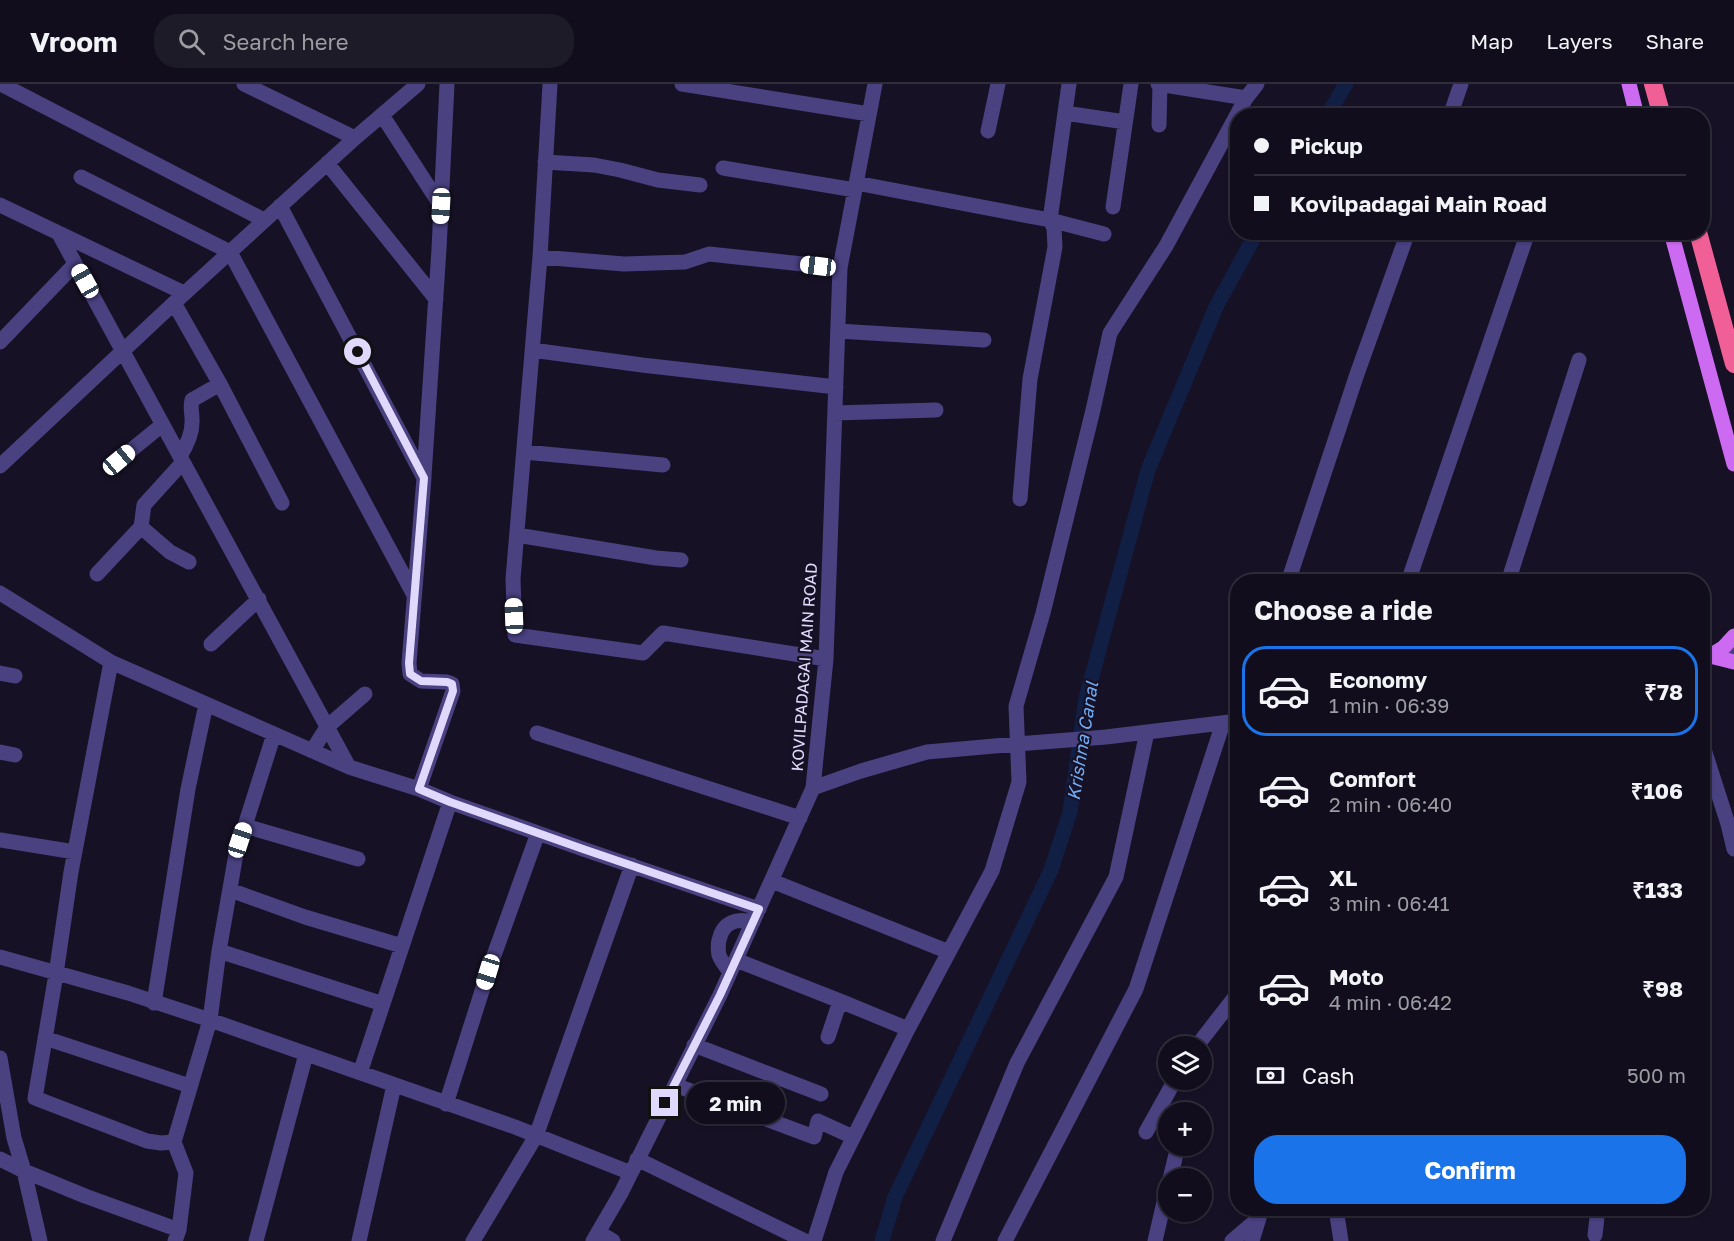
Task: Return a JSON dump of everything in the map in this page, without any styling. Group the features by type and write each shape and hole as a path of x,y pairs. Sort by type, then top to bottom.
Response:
{"highway":[{"path":"1653,84 1660,108"},
{"path":"1700,240 1734,364"}],"main road":[{"path":"1629,84 1635,108"},
{"path":"1673,240 1734,464"},
{"path":"1710,655 1723,648 1734,636"},
{"path":"1710,658 1734,662"}],"street":[{"path":"1,84 264,220"},
{"path":"244,84 355,138"},
{"path":"0,465 264,220 418,84"},
{"path":"419,789 453,691 452,684 447,682 421,681 410,674 409,663 436,298 447,84"},
{"path":"550,84 540,257 513,579 515,635 643,653 663,633 826,659"},
{"path":"682,84 869,114"},
{"name":"KOVILPADAGAI MAIN ROAD","path":"595,1237 634,1166 733,966 813,788 826,659 840,268 875,84"},
{"path":"988,132 998,84"},
{"path":"1020,499 1030,379 1055,247 1054,228 1050,220 1069,84"},
{"path":"1113,207 1131,84"},
{"path":"1159,125 1160,84 1246,98"},
{"path":"1241,108 1257,84"},
{"path":"1453,108 1461,84"},
{"path":"1065,112 1125,122"},
{"path":"382,115 441,206"},
{"path":"814,1241 836,1172 908,1029 992,871 1019,782 1016,706 1046,601 1110,333 1166,246 1230,128"},
{"path":"545,162 594,165 658,180 700,185"},
{"path":"327,163 436,298"},
{"path":"723,168 855,187 1050,220 1104,234"},
{"path":"81,177 230,252 414,595"},
{"path":"0,205 179,298 220,384 282,502"},
{"path":"280,206 424,478"},
{"path":"58,234 349,767"},
{"path":"1291,574 1357,374 1405,240"},
{"path":"1411,574 1525,240"},
{"path":"540,257 624,264 685,262 709,254 840,268"},
{"path":"0,342 75,264"},
{"path":"838,331 984,340"},
{"path":"532,350 836,387"},
{"path":"1511,574 1580,360"},
{"path":"98,574 141,527 144,505 182,459 192,431 190,407 192,400 220,384"},
{"path":"835,414 936,410"},
{"path":"119,460 162,425"},
{"path":"524,452 663,465"},
{"path":"141,527 170,552 189,562"},
{"path":"517,535 681,560"},
{"path":"0,593 111,662 349,767 419,789 450,802 632,865 756,915"},
{"path":"211,644 259,599"},
{"path":"1710,656 1734,653"},
{"path":"111,662 75,852 35,1098 147,1141 174,1142"},
{"path":"312,751 327,727 365,694"},
{"path":"154,1003 188,789 206,704"},
{"path":"813,788 927,752 1106,737 1230,722 1136,989 1005,1241"},
{"path":"943,1241 1017,1063 1116,877 1147,732"},
{"path":"537,733 800,818"},
{"path":"14,1138 1,1163 177,1236 186,1173 174,1142 210,1020 236,854 274,734"},
{"path":"1710,769 1734,849"},
{"path":"360,1073 450,802"},
{"path":"245,826 358,859"},
{"path":"446,1104 488,972 538,833"},
{"path":"0,840 75,852"},
{"path":"473,1241 536,1136 632,865"},
{"path":"772,881 949,952"},
{"path":"230,890 305,917 402,946"},
{"path":"756,915 726,925 720,934 719,955 733,966 840,1001 908,1029"},
{"path":"219,951 383,1004"},
{"path":"0,957 128,993 210,1020 536,1136 634,1166 805,1241"},
{"path":"828,1037 840,1001"},
{"path":"1205,1036 1230,1003"},
{"path":"45,1038 190,1086"},
{"path":"694,1045 821,1094"},
{"path":"256,1241 306,1054"},
{"path":"0,1060 14,1138 40,1241"},
{"path":"359,1241 394,1085"},
{"path":"675,1085 814,1137 818,1122 853,1137"},
{"path":"1146,1132 1169,1090"},
{"path":"1232,1241 1257,1216"},
{"path":"1252,1241 1259,1216"},
{"path":"1337,1216 1341,1241"},
{"path":"1595,1235 1597,1216"},
{"path":"1155,1241 1159,1222"},
{"path":"595,1237 613,1241"}],"waterway":[{"name":"Krishna Canal","path":"1332,108 1346,84"},
{"name":"Krishna Canal","path":"882,1241 895,1197 1051,870 1070,812 1086,698 1148,470 1216,307 1253,240"}],"route":[{"path":"358,352 424,478 410,674 421,681 447,682 452,684 453,691 419,789 583,849 759,909 720,995 665,1103"}]}
